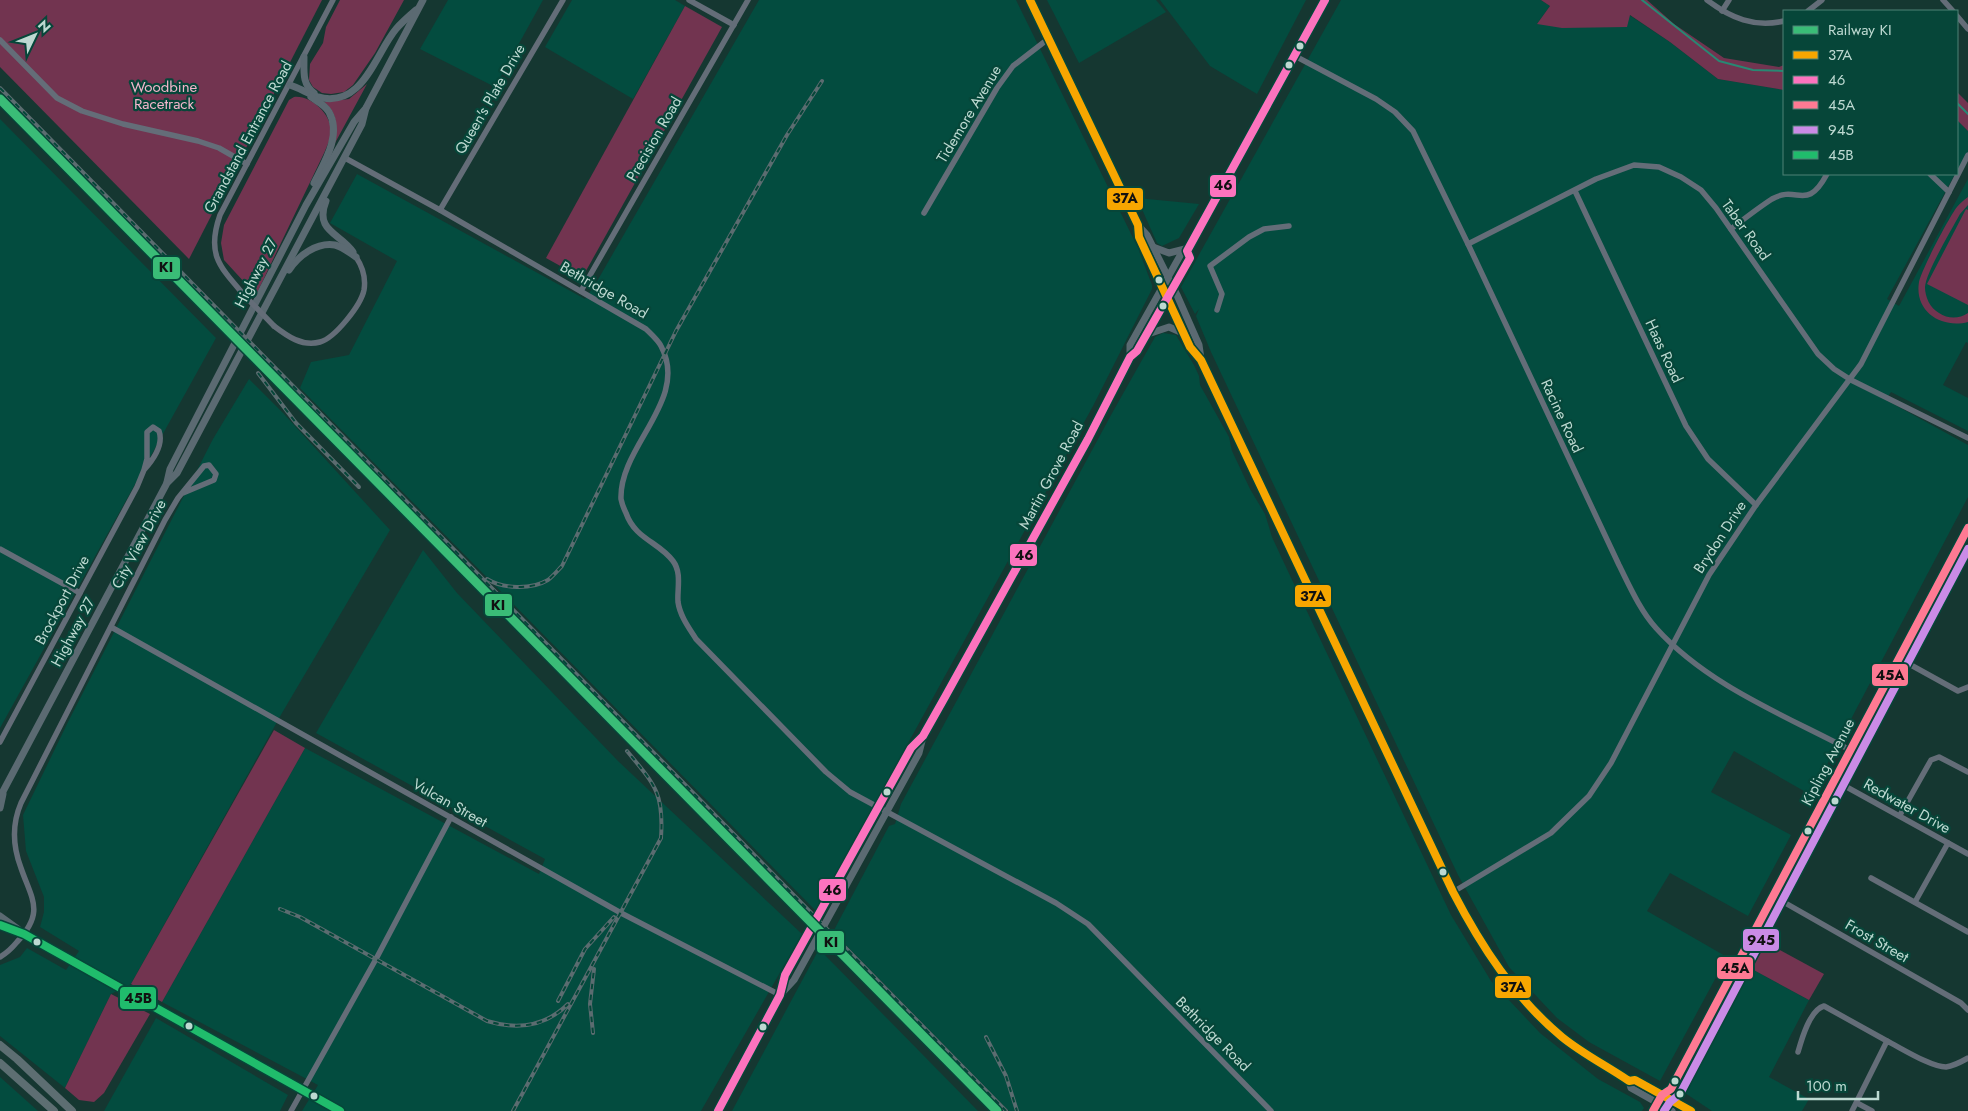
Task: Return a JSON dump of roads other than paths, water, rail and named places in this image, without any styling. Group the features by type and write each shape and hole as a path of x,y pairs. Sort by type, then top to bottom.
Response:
{"highway":[{"path":"0,1045 72,1111"},
{"path":"0,1063 54,1111"}],"main road":[{"path":"1030,0 1138,225 1147,235 1174,287 1200,345 1201,360"},
{"name":"Martin Grove Road","path":"1130,357 1130,345 1162,286 1181,254 1189,249 1325,0"},
{"path":"290,84 319,97 341,97 359,87 396,29 422,3"},
{"name":"Highway 27","path":"0,808 2,795 167,483 170,469 306,204 354,122 366,108 422,3"},
{"path":"304,57 306,83 319,97"},
{"path":"306,204 326,159 333,137 332,119 325,108 312,98 308,92"},
{"name":"Highway 27","path":"167,483 177,473 345,158 362,124 366,108"},
{"path":"338,171 324,206 323,216 328,229 349,247 356,257"},
{"path":"1138,225 1139,237 1190,347 1201,360 1473,932 1511,986 1531,1009 1556,1032 1583,1053 1629,1081 1635,1080 1691,1111"},
{"path":"269,299 294,263 306,252 325,245 337,246 356,257"},
{"path":"1153,247 1169,253 1189,249"},
{"name":"Martin Grove Road","path":"718,1111 780,995 785,974 911,748 923,736 1088,439 1130,357 1137,351 1148,334 1190,258 1189,249"},
{"path":"1148,334 1168,327 1185,334"},
{"name":"Kipling Avenue","path":"1667,1110 1671,1089 1968,528"},
{"name":"Martin Grove Road","path":"780,995 794,980 920,753 923,736"},
{"path":"0,916 24,934 340,1111"},
{"path":"0,925 24,934"},
{"path":"1629,1081 1631,1088 1667,1110"},
{"name":"Kipling Avenue","path":"1653,1111 1662,1095 1671,1089"}],"street":[{"name":"Grandstand Entrance Road","path":"333,0 220,215 216,226 214,248 218,263 245,296 274,326 298,342 321,342 332,336 360,300 364,289 362,266 356,257"},
{"name":"Queen's Plate Drive","path":"440,210 562,0"},
{"path":"689,0 734,25"},
{"name":"Precision Road","path":"581,291 748,0"},
{"path":"1707,0 1734,17 1757,23 1783,21"},
{"path":"1722,11 1729,0"},
{"path":"1809,10 1822,0"},
{"path":"1944,0 1952,10"},
{"path":"1958,17 1968,29"},
{"name":"Tidemore Avenue","path":"924,213 997,88 1013,66 1048,39"},
{"path":"0,40 57,98 82,111 123,124 198,140 219,148 247,164"},
{"name":"Racine Road","path":"1295,56 1376,99 1395,112 1413,131 1627,582 1655,626 1672,645 1707,671 1750,698 1850,750"},
{"name":"Brydon Drive","path":"1958,174 1968,155"},
{"name":"Bethridge Road","path":"345,158 440,210 646,329 661,346 668,370 666,391 623,478 621,500 628,520 641,536 674,562 679,577 678,603 685,622 696,639 826,772 850,792 1056,903 1088,924 1272,1111"},
{"name":"Taber Road","path":"1468,244 1625,168 1634,165 1659,167 1681,176 1701,190 1731,229 1818,354 1834,369 1851,380 1968,438"},
{"path":"1731,229 1773,198 1786,194 1806,195 1815,192 1825,175"},
{"path":"1931,175 1949,192"},
{"name":"Brydon Drive","path":"1453,892 1551,833 1589,796 1611,763 1709,575 1756,504 1851,380 1861,364 1958,175"},
{"name":"Haas Road","path":"1575,191 1695,442 1712,464 1756,504"},
{"path":"1217,310 1222,294 1210,266 1256,233 1264,229 1289,226"},
{"name":"Brockport Drive","path":"0,742 144,470 147,459 146,436 149,429 152,428 159,431 160,440 153,460 144,470"},
{"name":"City View Drive","path":"0,957 9,951 24,934 32,919 34,909 32,893 16,852 14,833 17,812 164,520 178,498 204,466 209,465 214,470 216,474 214,480 183,493"},
{"path":"0,549 80,593"},
{"name":"Vulcan Street","path":"110,627 621,913 780,995"},
{"path":"1900,659 1958,691 1968,687"},
{"path":"1900,815 1931,760 1939,757 1968,772"},
{"name":"Redwater Drive","path":"1832,783 1844,785 1968,854"},
{"path":"291,1111 376,960 452,817"},
{"path":"1915,902 1948,843"},
{"path":"1871,878 1968,932"},
{"name":"Frost Street","path":"1773,896 1961,1003 1968,1010"},
{"path":"1798,1052 1802,1038 1816,1011 1824,1006 1887,1041 1936,1065 1945,1066 1959,1063 1968,1058"},
{"path":"1852,1111 1887,1041"},
{"path":"1857,1103 1872,1111"}],"waterway":[{"path":"1642,0 1719,61 1753,70 1783,71"},
{"path":"1958,104 1968,114"}],"railway":[{"path":"487,579 501,585 525,587 548,580 562,566 676,331 787,135 822,81"},
{"path":"0,88 1006,1111"},
{"path":"258,373 296,423 359,487"},
{"path":"513,1111 661,838 661,810 656,790 627,751"},
{"path":"280,909 300,917 487,1021 520,1026 540,1022 550,1018 568,1004"},
{"path":"558,1001 585,949 614,917"},
{"path":"593,1033 590,1004 594,969"},
{"path":"986,1037 1006,1076 1017,1111"}],"rail line":[{"name":"KI","path":"0,99 997,1111"}],"park label":[{"name":"Woodbine Racetrack","path":"164,96"}]}
